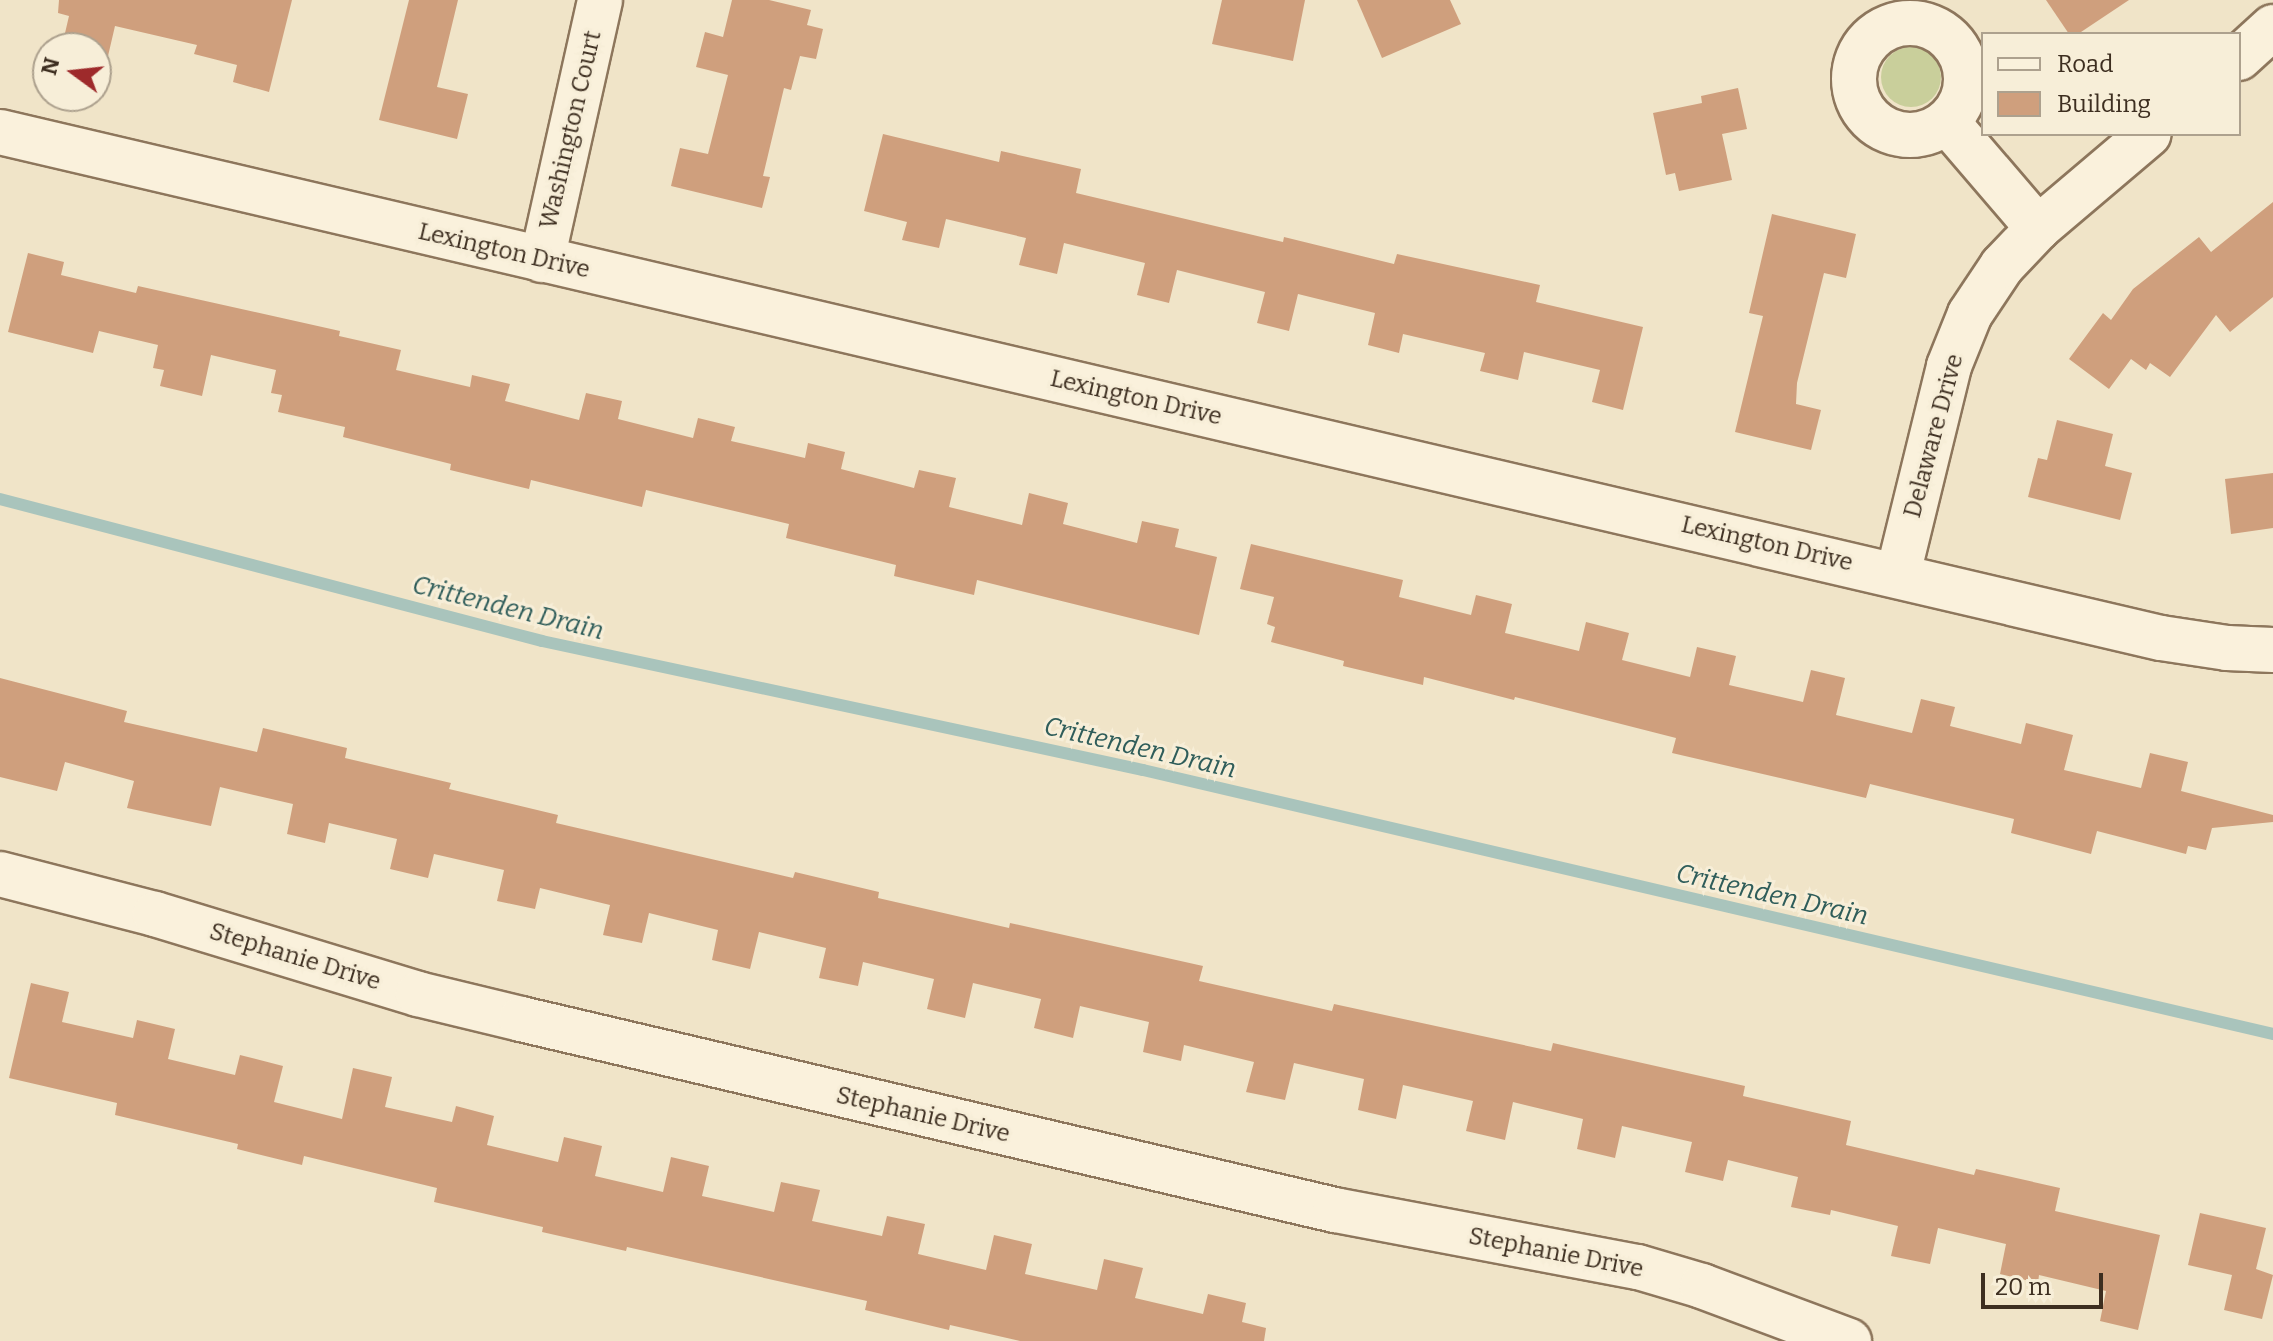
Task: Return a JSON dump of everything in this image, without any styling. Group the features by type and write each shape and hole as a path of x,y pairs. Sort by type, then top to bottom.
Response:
{"street":[{"name":"Washington Court","path":"542,260 600,0"},
{"path":"2241,56 2273,27"},
{"path":"1947,122 2038,228"},
{"name":"Lexington Drive","path":"0,132 2161,638 2227,648 2273,650"},
{"name":"Delaware Drive","path":"1898,574 1949,366 1970,314 2002,266 2038,228 2147,136"},
{"name":"Stephanie Drive","path":"0,874 155,914 418,994 552,1027 1335,1210 1638,1267 1702,1286 1849,1341"}],"green space":[{"path":"1911,47 1922,49 1932,56 1939,66 1939,88 1932,98 1922,105 1911,107 1900,105 1890,98 1883,88 1881,77 1883,66 1890,56 1900,49"}],"building":[{"path":"59,0 292,0 269,92 233,82 237,65 194,54 197,45 115,26 112,39 112,32 65,32 69,16 58,13"},
{"path":"409,0 458,0 437,87 468,94 457,139 379,120"},
{"path":"732,0 769,0 811,10 807,25 823,29 816,59 800,56 791,90 784,88 763,176 770,177 762,208 671,186 680,148 708,154 728,75 696,67 705,32 723,37"},
{"path":"1222,0 1305,0 1293,61 1212,44"},
{"path":"1357,0 1450,0 1461,24 1382,58"},
{"path":"2046,0 2129,0 2081,32 2068,32"},
{"path":"1738,88 1747,129 1722,134 1732,180 1679,191 1675,173 1666,175 1653,113 1702,103 1701,96"},
{"path":"883,134 999,162 1001,151 1081,169 1076,193 1283,242 1284,237 1394,264 1397,254 1540,285 1536,302 1643,327 1623,410 1592,402 1600,370 1524,352 1518,380 1480,371 1485,353 1403,334 1399,353 1368,345 1375,313 1298,294 1289,331 1257,323 1265,292 1177,270 1169,303 1137,295 1145,263 1064,243 1057,274 1019,265 1026,238 946,219 939,248 902,240 907,222 864,211"},
{"path":"2273,202 2273,297 2230,332 2216,315 2170,377 2150,363 2146,370 2131,359 2109,389 2069,359 2103,313 2111,320 2133,289 2199,237 2211,252"},
{"path":"1772,214 1856,234 1846,278 1824,273 1797,383 1796,404 1821,410 1811,450 1735,432 1763,316 1749,313"},
{"path":"28,253 64,262 61,275 136,293 138,286 340,331 339,336 401,350 396,370 470,387 472,375 510,384 505,401 579,420 586,393 622,401 618,419 693,438 698,418 735,427 731,441 805,458 808,443 845,452 841,469 914,488 919,470 956,478 949,507 1022,525 1029,493 1068,503 1063,524 1137,543 1142,521 1179,529 1175,547 1217,557 1199,635 977,580 974,595 894,576 896,565 786,538 789,524 646,490 642,507 531,480 529,489 450,470 451,464 343,437 345,427 278,412 282,395 271,393 276,370 211,355 202,396 160,386 164,370 153,368 158,345 99,331 93,353 8,332"},
{"path":"2057,420 2113,434 2105,466 2132,473 2120,520 2028,497 2038,458 2047,460"},
{"path":"2273,473 2273,528 2231,534 2225,479"},
{"path":"1251,544 1403,580 1399,597 1471,615 1476,595 1512,604 1505,633 1579,651 1586,622 1629,633 1622,660 1690,677 1697,647 1736,656 1729,685 1803,702 1811,670 1845,678 1836,715 1912,733 1921,699 1955,707 1950,726 2021,744 2026,723 2073,735 2064,770 2141,788 2150,753 2188,762 2181,791 2273,815 2273,822 2212,828 2206,850 2188,846 2186,854 2097,831 2091,854 2011,833 2014,819 1870,784 1866,798 1672,753 1676,738 1515,697 1514,700 1424,677 1423,685 1343,666 1344,661 1271,642 1275,627 1267,624 1274,597 1240,589"},
{"path":"0,678 127,711 124,722 257,752 263,728 347,748 345,758 451,783 449,789 558,815 556,823 793,878 795,872 879,892 878,898 1009,928 1010,923 1203,966 1199,981 1332,1011 1334,1004 1551,1051 1553,1043 1745,1086 1743,1096 1851,1121 1846,1145 1974,1175 1976,1169 2060,1188 2055,1211 2160,1235 2138,1330 2100,1321 2106,1291 2039,1275 2038,1283 2000,1274 2006,1244 1938,1228 1930,1264 1891,1256 1898,1226 1831,1210 1830,1215 1791,1207 1798,1177 1728,1160 1723,1181 1685,1172 1692,1142 1622,1126 1615,1158 1577,1149 1583,1119 1513,1102 1505,1140 1466,1131 1473,1101 1403,1085 1396,1119 1358,1110 1364,1079 1294,1063 1285,1100 1246,1092 1254,1062 1184,1045 1181,1061 1143,1052 1149,1022 1080,1006 1073,1038 1034,1028 1041,999 973,983 965,1018 927,1009 934,979 863,962 858,986 819,978 826,948 759,932 750,969 712,960 718,930 649,913 642,943 603,935 610,905 540,888 535,909 497,901 504,870 434,854 428,878 390,869 397,839 329,823 325,843 287,834 293,804 220,787 211,826 127,808 134,781 65,762 57,791 0,777"},
{"path":"31,983 69,992 62,1022 133,1038 137,1020 175,1029 168,1059 235,1075 240,1055 283,1066 274,1102 342,1119 353,1068 392,1077 385,1107 452,1122 456,1106 494,1116 487,1145 558,1162 564,1137 602,1146 595,1176 663,1192 671,1157 709,1166 702,1196 774,1212 781,1182 820,1190 812,1221 882,1236 887,1216 925,1224 918,1254 986,1270 994,1235 1032,1244 1025,1274 1097,1290 1104,1259 1143,1268 1135,1298 1203,1314 1208,1294 1246,1303 1242,1322 1266,1328 1264,1341 1020,1341 950,1325 949,1330 865,1310 867,1301 627,1247 626,1251 542,1232 543,1227 434,1202 437,1188 304,1156 302,1165 237,1149 238,1144 115,1115 117,1103 9,1078"},
{"path":"2200,1213 2266,1228 2256,1269 2273,1275 2262,1319 2224,1310 2232,1275 2188,1265"}],"waterway":[{"name":"Crittenden Drain","path":"0,499 542,641 1143,770 2273,1034"}]}
